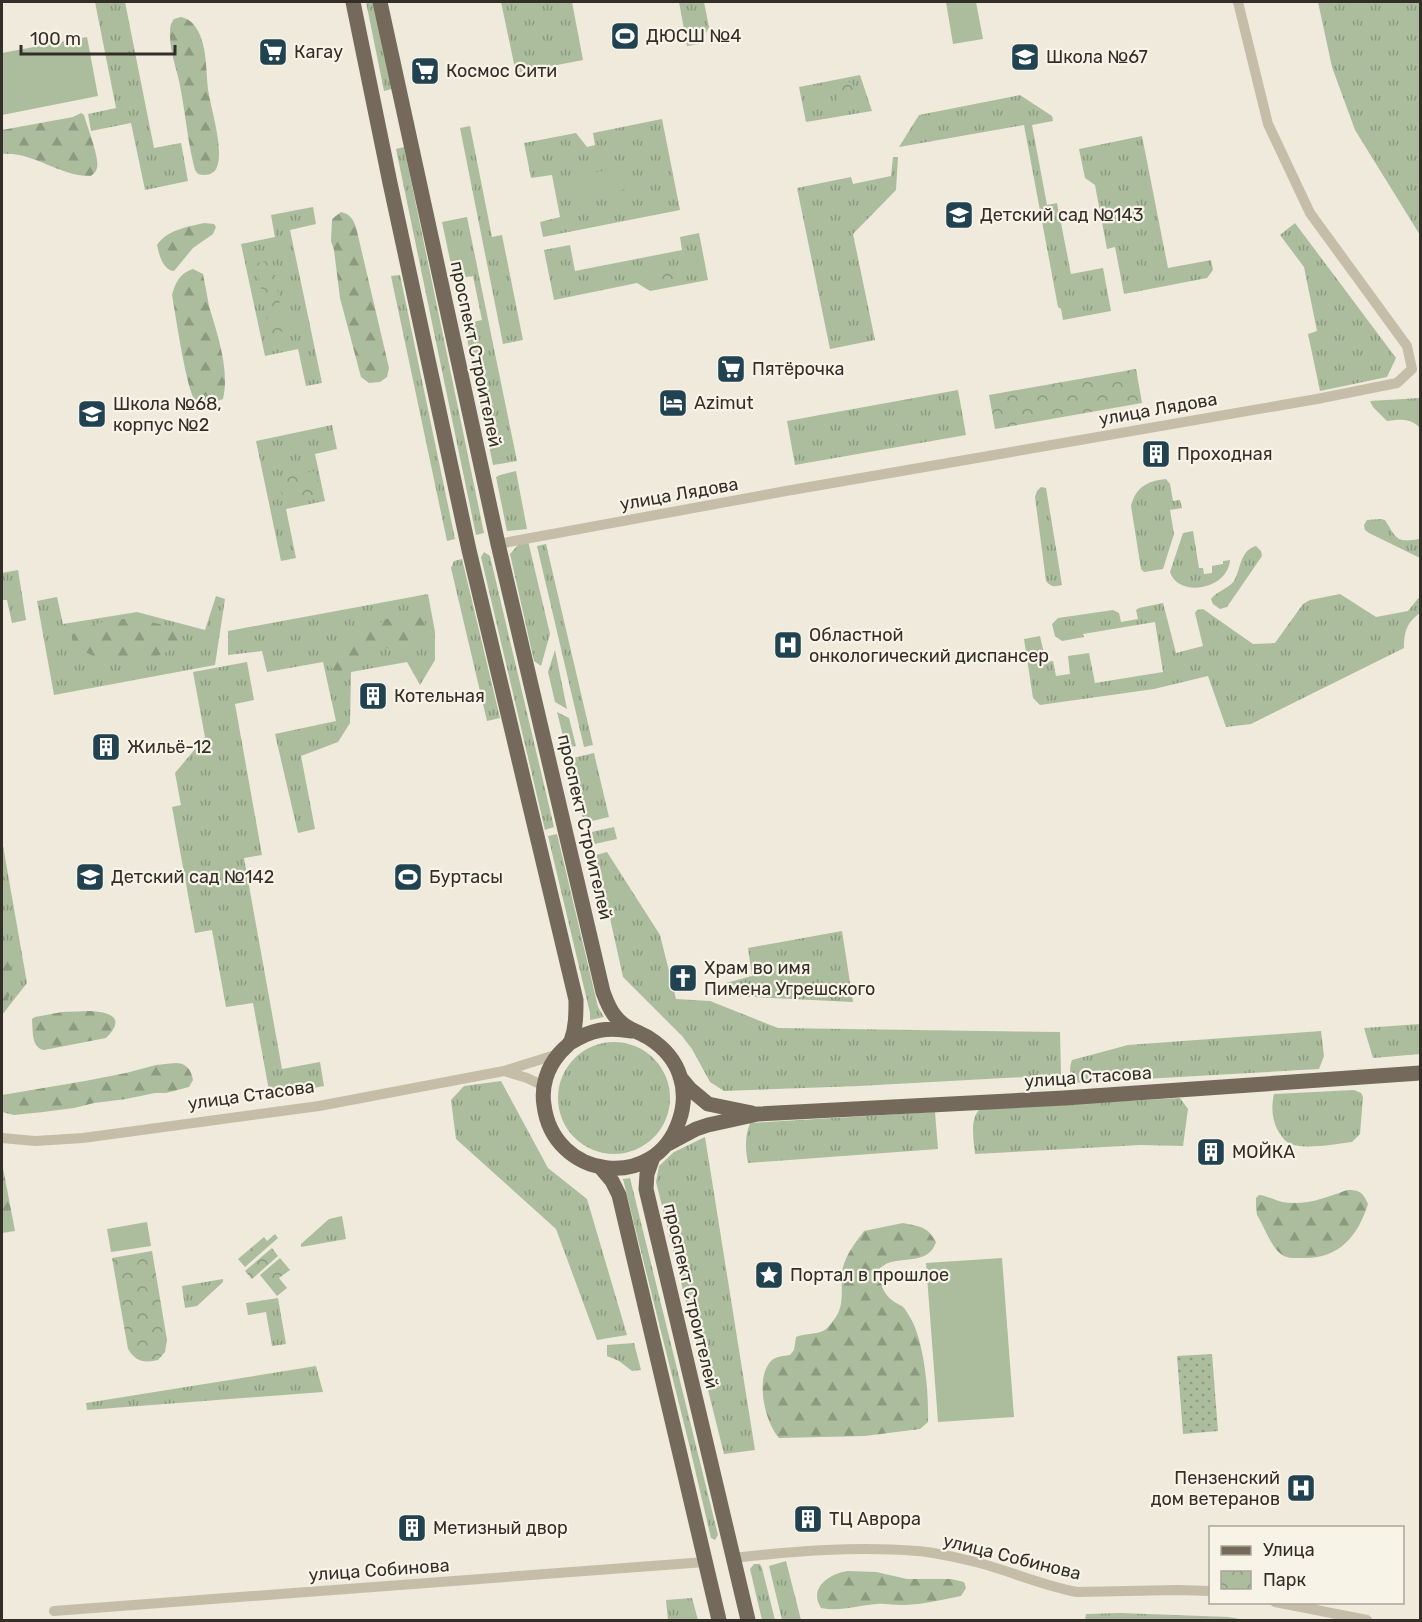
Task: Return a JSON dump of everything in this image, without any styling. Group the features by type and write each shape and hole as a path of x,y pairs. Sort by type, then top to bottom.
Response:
{"main road":[{"path":"353,2 469,550 576,1000 576,1017 570,1043"},
{"name":"проспект Строителей","path":"380,2 498,544 603,992 616,1018 632,1031 648,1037 662,1047 680,1076 683,1093 682,1112 676,1130 666,1145 653,1157 647,1174 646,1189 748,1620"},
{"path":"632,1031 616,1028 600,1029 584,1034 570,1043 558,1054 547,1075 543,1102 552,1133 561,1146 588,1164 616,1169 642,1163 653,1157"},
{"name":"улица Стасова","path":"666,1145 696,1129 758,1114 1064,1098 1420,1073"},
{"name":"улица Стасова","path":"680,1076 690,1089 708,1104 758,1114"},
{"path":"601,1168 612,1181 619,1195 719,1620"},
{"path":"705,1562 733,1558"}],"street":[{"name":"улица Лядова","path":"498,544 1397,383 1412,369 1407,346 1310,213 1268,124 1238,2"},
{"name":"улица Стасова","path":"2,1138 35,1141 83,1138 319,1106 504,1071 558,1054"},
{"name":"улица Стасова","path":"504,1071 544,1086"},
{"name":"улица Собинова","path":"733,1558 782,1552 848,1549 918,1551 969,1560 1077,1593 1209,1591"},
{"name":"улица Собинова","path":"54,1611 705,1562"},
{"path":"1285,1604 1366,1620"}],"green space":[{"path":"95,2 125,2 154,148 181,143 188,181 145,190 131,123 91,131 88,114 116,108"},
{"path":"366,2 374,2 392,89 384,91"},
{"path":"501,2 572,2 583,60 516,73"},
{"path":"679,2 704,2 709,27 700,44 687,46"},
{"path":"946,2 976,2 983,39 953,44"},
{"path":"1318,2 1420,2 1420,235 1355,130 1332,67"},
{"path":"181,17 190,21 197,29 205,55 208,89 219,150 217,167 214,172 207,175 198,174 195,170 171,47 171,25 174,19"},
{"path":"87,37 98,96 2,115 2,53"},
{"path":"860,75 872,111 806,122 799,87"},
{"path":"851,82 856,103 839,106 834,85"},
{"path":"1020,95 1052,116 1053,121 1032,125 1047,205 1057,203 1071,274 1103,268 1111,311 1063,320 1061,309 1058,307 1024,125 899,147 919,115"},
{"path":"81,113 84,115 97,157 97,168 91,176 68,173 25,156 2,154 2,130 73,117"},
{"path":"662,119 680,210 543,237 540,222 560,217 552,175 531,178 524,143 576,133 587,147 595,145 593,133"},
{"path":"470,126 492,237 502,235 523,340 503,344 460,128"},
{"path":"1142,136 1168,268 1211,260 1213,270 1207,278 1124,294 1115,247 1107,249 1095,185 1085,178 1079,149"},
{"path":"404,147 484,533 476,535 396,149"},
{"path":"893,157 898,157 896,190 853,234 875,340 830,349 797,188 851,177 853,184 891,176"},
{"path":"620,167 625,189 581,199 576,177"},
{"path":"313,207 316,224 290,230 322,383 306,386 298,349 265,356 241,244 275,237 271,215"},
{"path":"341,212 351,217 356,227 389,368 387,377 380,382 369,383 361,377 340,298 331,241 332,219"},
{"path":"467,217 517,461 493,465 464,324 482,320 473,276 454,279 442,222"},
{"path":"204,223 214,224 216,227 213,234 193,248 174,271 167,268 160,257 157,245 161,240 184,228"},
{"path":"1295,223 1396,358 1387,377 1320,391 1308,334 1317,331 1304,267 1280,235"},
{"path":"699,233 708,280 650,291 637,283 554,300 544,250 570,245 575,271 682,250 680,237"},
{"path":"272,260 285,331 270,334 256,263"},
{"path":"677,266 680,280 651,286 648,271"},
{"path":"193,269 203,274 224,364 223,399 210,403 196,401 189,384 172,295 179,279"},
{"path":"400,275 455,539 447,541 391,276"},
{"path":"1136,369 1142,403 995,429 989,395"},
{"path":"958,390 966,435 795,465 787,421"},
{"path":"1420,398 1420,428 1413,422 1405,420 1387,421 1370,401"},
{"path":"332,425 337,449 315,454 325,501 286,509 296,558 281,561 256,441"},
{"path":"316,471 321,495 284,503 278,479"},
{"path":"516,471 527,529 507,531 496,477"},
{"path":"1166,479 1170,484 1173,501 1180,500 1182,508 1170,510 1174,534 1163,569 1144,572 1141,569 1131,506 1136,494 1143,486 1153,481"},
{"path":"1041,487 1046,488 1062,585 1057,586 1046,581 1035,497"},
{"path":"1367,520 1385,520 1398,538 1402,540 1420,539 1420,558 1365,530 1364,525"},
{"path":"1193,531 1199,568 1203,568 1204,574 1212,573 1212,566 1230,560 1221,578 1212,584 1192,588 1175,580 1170,572 1183,533"},
{"path":"528,541 550,634 541,666 534,661 510,554 518,545"},
{"path":"546,544 593,745 584,747 537,546"},
{"path":"1256,546 1262,556 1227,607 1220,609 1213,604 1211,599 1234,581 1247,551"},
{"path":"484,552 490,556 554,827 545,830 481,557"},
{"path":"462,559 500,718 487,721 451,568 454,561"},
{"path":"18,570 26,620 12,623 7,600 2,600 2,573"},
{"path":"428,594 435,632 435,660 420,685 407,662 351,672 350,723 338,742 301,756 315,829 298,833 275,734 336,721 323,662 267,672 262,651 228,655 228,631"},
{"path":"1340,594 1376,617 1408,611 1420,596 1420,613 1407,628 1404,648 1251,724 1226,727 1208,676 1154,689 1040,705 1033,698 1024,639 1040,636 1046,662 1053,661 1056,676 1070,674 1068,656 1089,653 1095,683 1163,672 1155,622 1083,634 1084,637 1062,641 1055,636 1052,624 1058,618 1113,610 1119,613 1121,622 1138,619 1136,610 1139,608 1163,603 1176,653 1203,646 1195,613 1197,610 1203,609 1253,644 1275,643 1303,604 1310,600"},
{"path":"216,596 225,599 215,665 54,695 37,601 57,597 63,624 137,612 205,630"},
{"path":"412,612 425,623 427,629 423,635 351,661 340,672 332,669 330,659 369,630 390,618"},
{"path":"123,619 135,619 179,628 181,637 178,644 159,655 123,663 96,657 79,648 72,641 72,635 83,628"},
{"path":"555,650 567,709 555,702 548,672"},
{"path":"247,662 254,700 235,704 262,855 244,858 282,1069 320,1062 324,1086 270,1096 253,1003 226,1007 212,930 195,933 172,807 181,805 175,773 205,737 193,672"},
{"path":"557,712 569,718 576,746 566,748"},
{"path":"594,753 609,817 584,823 569,759"},
{"path":"614,827 617,839 590,845 587,833"},
{"path":"557,834 598,1007 604,1017 590,1020 548,836"},
{"path":"2,840 27,983 2,1015"},
{"path":"607,852 660,935 676,999 710,1001 778,1028 1060,1032 1061,1075 724,1091 710,1082 682,1036 623,977 596,855"},
{"path":"842,931 853,1002 731,996 726,983 752,976 748,948"},
{"path":"2,932 13,979 9,997 2,1006"},
{"path":"90,1011 113,1017 115,1025 106,1038 44,1050 37,1046 32,1028 32,1019 35,1017 62,1012"},
{"path":"1420,1024 1420,1054 1373,1058 1364,1028"},
{"path":"1321,1031 1324,1056 1319,1069 1073,1083 1071,1074 1072,1060 1128,1045"},
{"path":"614,1042 636,1046 654,1058 666,1076 670,1098 666,1120 654,1138 636,1150 614,1154 592,1150 574,1138 562,1120 558,1098 562,1076 574,1058 592,1046"},
{"path":"175,1063 185,1065 191,1073 193,1080 189,1087 74,1108 14,1115 2,1112 2,1095"},
{"path":"501,1081 548,1168 587,1199 627,1335 597,1340 556,1229 456,1139 451,1100 464,1086"},
{"path":"1354,1090 1361,1093 1363,1097 1360,1134 1352,1142 1318,1146 1293,1145 1287,1142 1278,1131 1273,1113 1274,1094"},
{"path":"1180,1098 1188,1109 1183,1146 1141,1145 975,1154 973,1124 980,1109"},
{"path":"935,1112 938,1149 748,1163 746,1142 750,1123"},
{"path":"705,1137 755,1450 724,1454 656,1182 659,1166 674,1152"},
{"path":"2,1166 15,1231 2,1233"},
{"path":"630,1178 718,1535 715,1540 711,1538 623,1179"},
{"path":"1347,1190 1360,1193 1368,1204 1353,1235 1337,1250 1327,1254 1303,1258 1283,1256 1277,1251 1257,1215 1256,1198 1259,1195 1282,1202 1299,1203"},
{"path":"342,1216 346,1239 301,1247 301,1244 329,1219"},
{"path":"147,1222 151,1246 111,1252 107,1229"},
{"path":"903,1223 923,1228 936,1242 933,1249 922,1257 895,1261 880,1268 884,1290 889,1298 905,1309 918,1336 926,1373 928,1422 920,1429 865,1436 779,1438 766,1411 763,1388 767,1368 772,1360 790,1355 794,1350 796,1337 823,1331 833,1321 840,1308 843,1267 864,1231"},
{"path":"275,1234 278,1238 245,1267 238,1259 264,1237 267,1241"},
{"path":"272,1248 278,1256 252,1279 245,1271"},
{"path":"152,1251 167,1340 165,1352 158,1360 144,1361 134,1357 128,1349 112,1258"},
{"path":"280,1258 290,1270 279,1278 287,1288 277,1296 260,1275"},
{"path":"1002,1258 1014,1417 938,1422 926,1263"},
{"path":"223,1279 223,1282 197,1306 185,1308 182,1286"},
{"path":"278,1298 286,1344 272,1346 266,1312 248,1315 246,1303"},
{"path":"634,1343 641,1370 632,1371 619,1361 607,1356 607,1345"},
{"path":"1212,1354 1218,1431 1183,1434 1177,1356"},
{"path":"316,1366 323,1392 87,1410 86,1403"},
{"path":"786,1561 801,1620 782,1620 769,1566"},
{"path":"754,1564 760,1564 762,1568 775,1620 762,1620 750,1569"},
{"path":"848,1571 876,1572 907,1579 951,1579 964,1582 966,1588 961,1596 923,1603 821,1608 817,1594 819,1588 828,1578"},
{"path":"692,1598 698,1620 668,1620 666,1600"},
{"path":"1086,1614 1229,1617 1245,1620 1085,1620"}],"place":[{"name":"ДЮСШ №4","path":"625,36"},
{"name":"Кагау","path":"273,52"},
{"name":"Школа №67","path":"1025,57"},
{"name":"Космос Сити","path":"425,71"},
{"name":"Детский сад №143","path":"959,215"},
{"name":"Пятёрочка","path":"731,369"},
{"name":"Azimut","path":"673,403"},
{"name":"Школа №68, корпус №2","path":"92,414"},
{"name":"Проходная","path":"1156,454"},
{"name":"Областной онкологический диспансер","path":"788,645"},
{"name":"Котельная","path":"373,696"},
{"name":"Жильё-12","path":"106,747"},
{"name":"Детский сад №142","path":"90,877"},
{"name":"Буртасы","path":"408,877"},
{"name":"Храм во имя Пимена Угрешского","path":"683,978"},
{"name":"МОЙКА","path":"1211,1152"},
{"name":"Портал в прошлое","path":"769,1275"},
{"name":"Пензенский дом ветеранов","path":"1301,1488"},
{"name":"ТЦ Аврора","path":"808,1519"},
{"name":"Метизный двор","path":"412,1528"}]}
